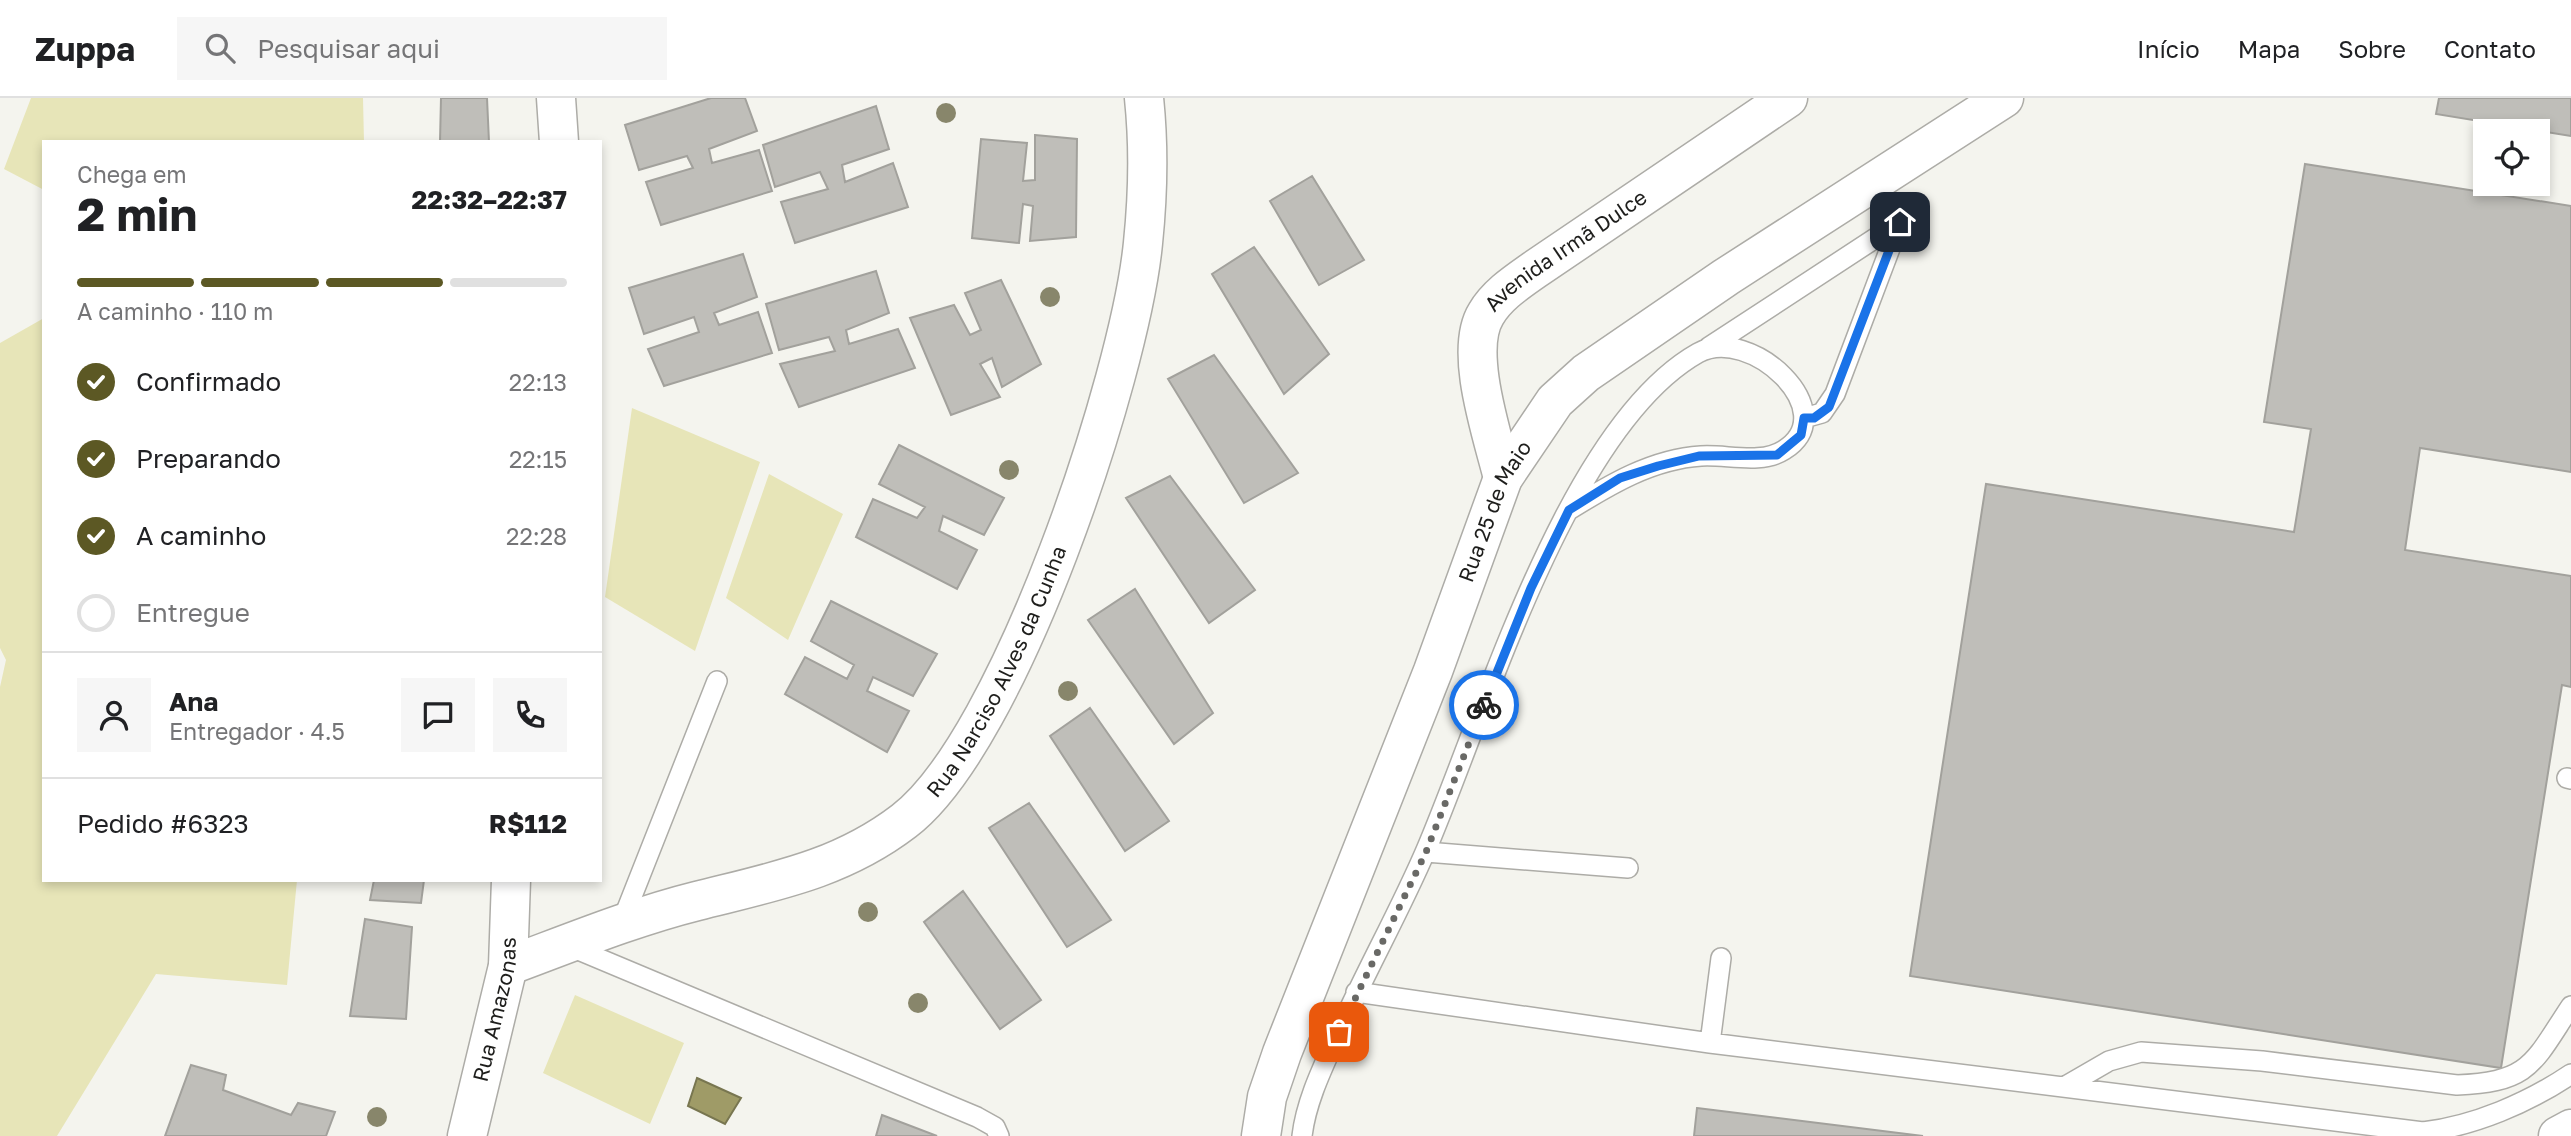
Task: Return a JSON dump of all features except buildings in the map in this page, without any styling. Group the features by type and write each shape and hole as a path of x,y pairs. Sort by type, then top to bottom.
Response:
{"street":[{"path":"556,98 559,140"},
{"name":"Rua Narciso Alves da Cunha","path":"508,966 695,901 809,873 862,849 905,820 948,776 982,724 1041,594 1087,467 1122,354 1143,245 1149,138 1144,98"},
{"name":"Avenida Irmã Dulce","path":"1503,478 1479,365 1478,338 1486,314 1506,291 1534,270 1788,98"},
{"name":"Rua 25 de Maio","path":"1262,1136 1267,1097 1282,1053 1433,671 1503,478 1556,401 1586,373 1726,277 2004,98"},
{"name":"Rua Amazonas","path":"467,1136 508,966 511,882"},
{"path":"2558,1136 2571,1129"}],"lane":[{"path":"1302,1136 1310,1100 1356,992 1426,852 1531,588 1569,510 1625,422 1655,386 1688,359 1900,222 1835,394 1822,413 1804,418"},
{"path":"1569,510 1620,478 1699,456 1777,455 1801,435 1804,418 1799,397 1783,375 1763,359 1739,348 1709,347"},
{"path":"621,926 717,681"},
{"path":"1426,852 1628,868"},
{"path":"565,944 977,1117 995,1127 999,1136"},
{"path":"1710,1043 1721,958"},
{"path":"1356,992 1710,1043 2423,1132 2456,1128 2491,1115 2571,1074"},
{"path":"2064,1087 2109,1061 2141,1052 2262,1061 2457,1084 2489,1083 2512,1078 2527,1067 2571,1006"}],"shaded area":[{"path":"31,98 363,98 364,140 42,140 42,189 4,169"},
{"path":"42,319 42,882 297,882 287,985 156,974 57,1136 0,1136 0,687 6,660 0,648 0,343"},
{"path":"632,408 760,462 695,651 605,597"},
{"path":"769,474 843,514 788,640 726,598"},
{"path":"575,995 684,1043 650,1124 543,1073"},
{"path":"697,1078 741,1098 725,1124 688,1106"}],"way so far":[{"path":"1339,1032 1356,992 1426,852 1484,705"}],"route":[{"path":"1484,705 1531,588 1569,510 1620,478 1658,466 1699,456 1777,455 1801,435 1804,418 1814,418 1829,407 1900,222"}]}
